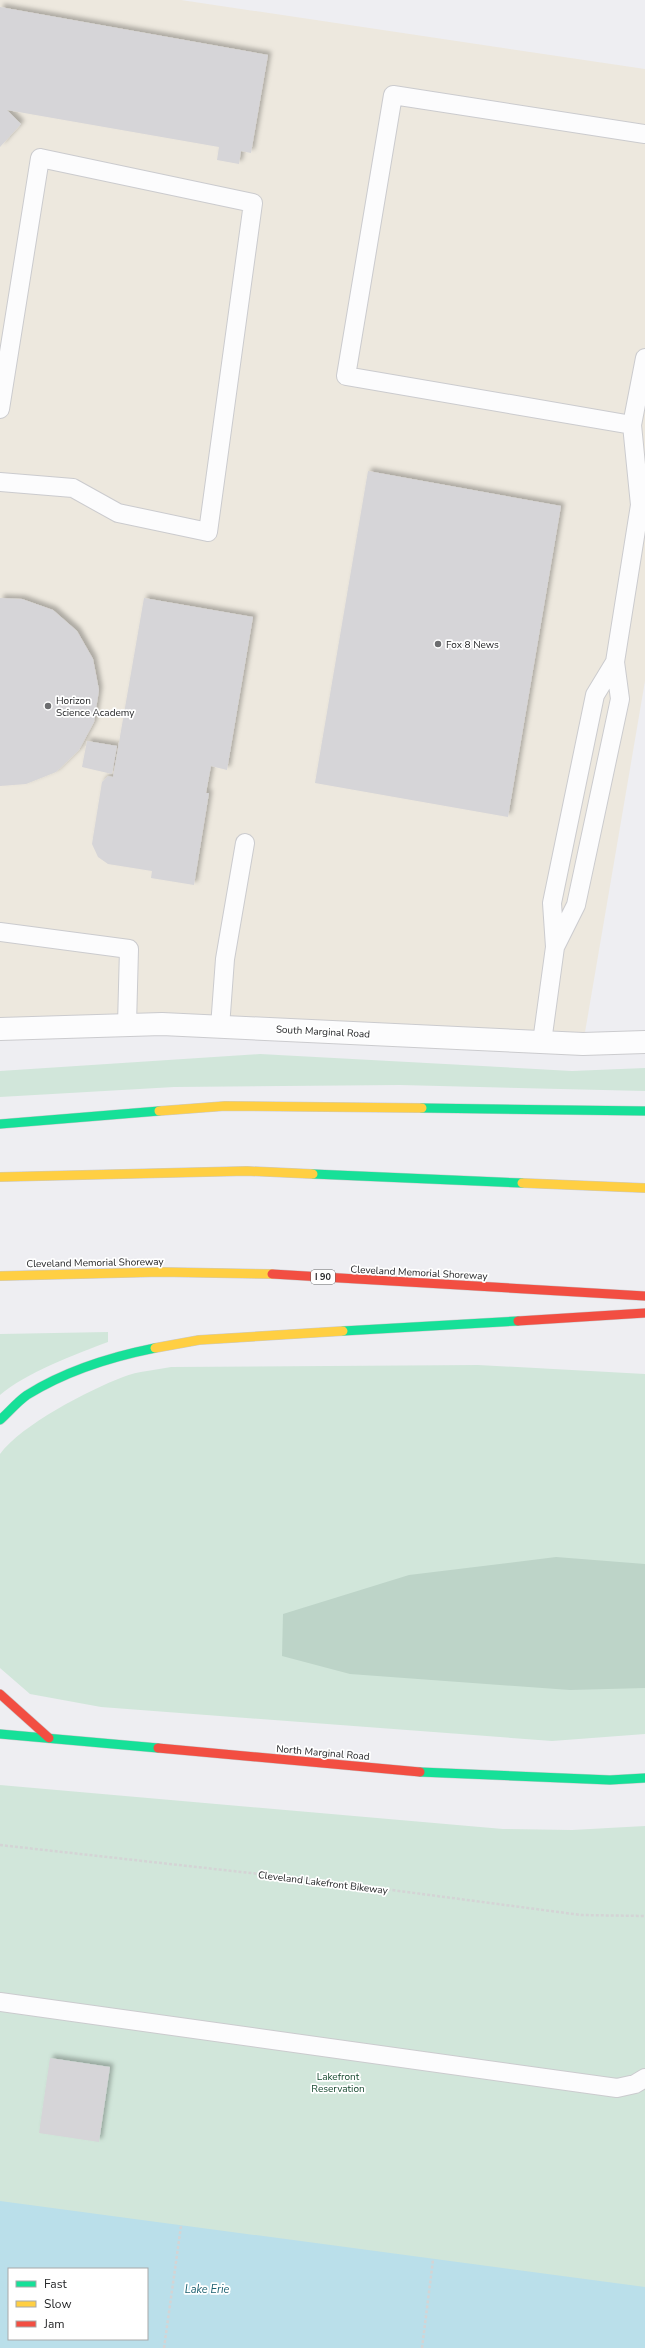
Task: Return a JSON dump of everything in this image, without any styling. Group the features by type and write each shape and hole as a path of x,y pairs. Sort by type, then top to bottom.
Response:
{"main road":[{"path":"0,1124 225,1106 645,1111"},
{"path":"0,1177 247,1171 645,1188"},
{"name":"Cleveland Memorial Shoreway","path":"0,1276 52,1273 232,1272 645,1296"},
{"path":"0,1420 26,1396 71,1372 114,1356 199,1340 645,1313"},
{"path":"0,1694 49,1738"},
{"name":"North Marginal Road","path":"0,1734 454,1775 610,1780 645,1778"}],"street":[{"name":"South Marginal Road","path":"0,1029 162,1024 583,1044 645,1042"}],"lane":[{"path":"632,424 346,376 393,95 645,134"},
{"path":"0,409 40,158 254,203 208,532 118,513 73,488 0,482"},
{"path":"555,947 576,906 620,699 615,662 640,505 632,424 645,358"},
{"path":"542,1042 555,947 552,903 594,696 615,662"},
{"path":"220,1027 226,959 245,842"},
{"path":"0,932 129,949 127,1025"},
{"path":"0,2002 617,2088 635,2084 645,2078"}],"path":[{"name":"Cleveland Lakefront Bikeway","path":"0,1845 331,1882 581,1914 645,1916"},
{"path":"164,2348 181,2226"},
{"path":"422,2348 433,2260"}],"shaded area":[{"path":"0,0 181,0 645,69 645,681 583,1044 0,1029"}],"green space":[{"path":"260,1054 572,1071 645,1068 645,1091 400,1085 174,1087 0,1097 0,1071"},
{"path":"108,1332 108,1342 66,1358 37,1372 23,1379 0,1395 0,1334"},
{"path":"478,1365 645,1374 645,1734 552,1741 101,1707 30,1694 0,1668 0,1454 10,1443 39,1420 92,1390 123,1377 141,1372 171,1367"},
{"path":"556,1557 645,1564 645,1688 570,1690 350,1674 282,1656 283,1614 409,1575"},
{"name":"Lakefront Reservation","path":"0,1785 503,1829 572,1830 645,1826 645,2348 0,2348"}],"water":[{"name":"Lake Erie","path":"0,2201 645,2287 645,2348 0,2348"}],"building":[{"path":"0,7 268,55 251,153 241,151 239,164 217,160 219,147 7,110 21,124 0,147"},
{"name":"Fox 8 News","path":"368,471 561,506 508,817 315,783"},
{"name":"Horizon Science Academy","path":"0,598 22,599 53,610 77,631 93,659 99,690 94,722 79,750 56,772 26,784 0,786"},
{"path":"144,598 253,617 227,770 211,766 206,793 209,793 194,885 151,878 152,871 108,864 98,857 92,844 102,782 108,776 113,777"},
{"path":"87,741 117,746 112,774 82,767"},
{"path":"50,2058 110,2067 99,2142 39,2133"}],"traffic: fast":[{"path":"422,1108 645,1111"},
{"path":"0,1124 159,1111"},
{"path":"313,1174 522,1183"},
{"path":"343,1331 518,1321"},
{"path":"0,1420 27,1395 58,1378 105,1360 155,1348"},
{"path":"0,1734 158,1748"},
{"path":"420,1772 610,1780 645,1778"}],"traffic: slow":[{"path":"159,1111 225,1106 422,1108"},
{"path":"0,1177 247,1171 313,1174"},
{"path":"522,1183 645,1188"},
{"path":"0,1276 161,1272 272,1274"},
{"path":"155,1348 199,1340 343,1331"}],"traffic: jam":[{"path":"272,1274 645,1296"},
{"path":"518,1321 645,1313"},
{"path":"0,1694 49,1738"},
{"path":"158,1748 420,1772"}],"place":[{"name":"Fox 8 News","path":"438,644"},
{"name":"Horizon Science Academy","path":"48,706"}]}
